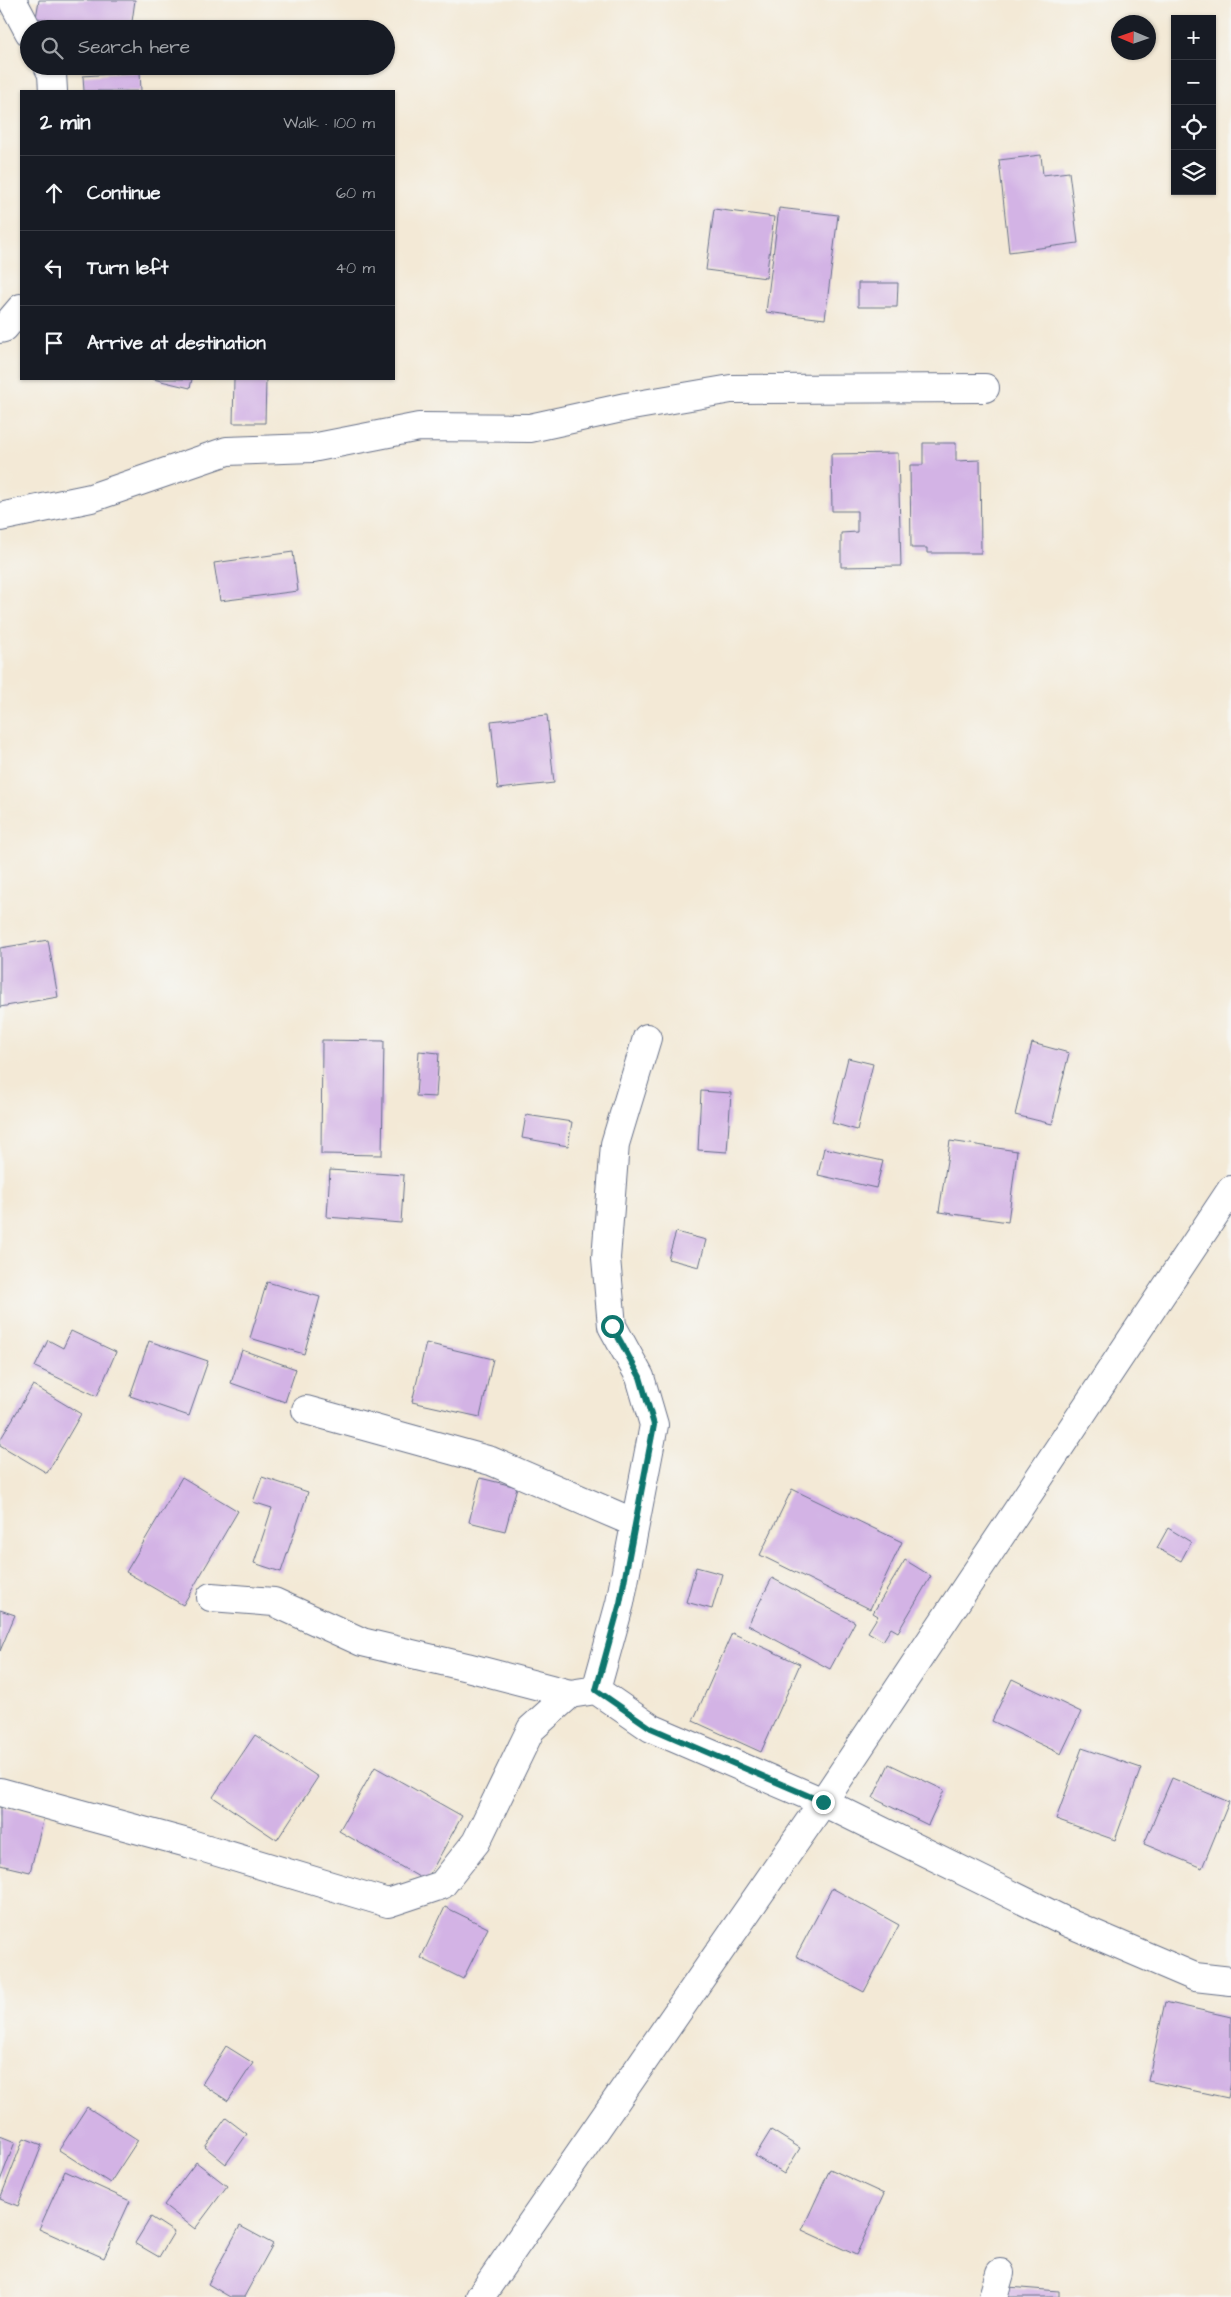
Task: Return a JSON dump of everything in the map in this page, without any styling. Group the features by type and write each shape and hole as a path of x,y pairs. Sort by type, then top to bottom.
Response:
{"street":[{"path":"12,0 23,20"},
{"path":"52,75 53,90"},
{"path":"0,329 4,328 20,309"},
{"path":"0,517 92,498 227,451 312,448 419,428 530,428 731,389 985,388"},
{"path":"0,1792 191,1844 388,1904 442,1885 476,1842 531,1729 583,1692 620,1603 654,1425 640,1377 612,1326 606,1258 615,1144 647,1038"},
{"path":"480,2297 823,1802 1231,1190"},
{"path":"306,1410 491,1461 635,1523"},
{"path":"211,1597 274,1602 362,1642 583,1692 651,1728 823,1802 1071,1924 1195,1977 1231,1981"}],"building":[{"path":"39,0 135,0 132,20 50,20 36,18"},
{"path":"140,75 141,90 84,90 83,76"},
{"path":"1041,155 1043,175 1069,172 1078,243 1009,252 999,160"},
{"path":"779,208 838,215 825,319 766,312"},
{"path":"714,209 774,217 766,278 706,270"},
{"path":"858,283 898,283 897,307 858,307"},
{"path":"157,380 192,380 190,388"},
{"path":"234,380 266,380 265,423 233,423"},
{"path":"923,443 956,443 956,461 980,460 981,553 927,553 927,548 911,548 910,465 923,465"},
{"path":"898,453 901,566 841,567 841,533 857,532 857,511 832,511 831,454"},
{"path":"293,552 298,591 220,601 214,563"},
{"path":"547,715 554,783 498,789 491,721"},
{"path":"48,940 58,997 0,1007 0,948"},
{"path":"322,1040 384,1041 382,1155 321,1154"},
{"path":"1032,1043 1069,1053 1052,1124 1015,1115"},
{"path":"419,1051 439,1053 436,1097 416,1096"},
{"path":"848,1058 873,1064 857,1130 832,1123"},
{"path":"701,1091 731,1093 727,1152 698,1150"},
{"path":"526,1115 572,1122 568,1146 522,1138"},
{"path":"950,1141 1017,1151 1008,1222 939,1212"},
{"path":"824,1148 883,1161 876,1188 818,1175"},
{"path":"330,1170 404,1175 401,1223 327,1217"},
{"path":"676,1232 706,1240 699,1267 668,1259"},
{"path":"267,1282 320,1297 304,1354 250,1338"},
{"path":"71,1331 116,1352 97,1396 35,1367 48,1340 63,1348"},
{"path":"149,1341 208,1361 189,1416 130,1396"},
{"path":"426,1343 493,1359 480,1417 412,1402"},
{"path":"242,1350 296,1369 285,1402 231,1383"},
{"path":"33,1385 81,1414 47,1473 0,1445 0,1440"},
{"path":"182,1477 238,1511 183,1605 126,1572"},
{"path":"262,1477 308,1492 281,1572 254,1563 272,1508 253,1502"},
{"path":"480,1478 517,1487 505,1531 469,1522"},
{"path":"792,1489 902,1542 870,1609 760,1555"},
{"path":"1168,1528 1191,1542 1181,1561 1157,1548"},
{"path":"905,1560 931,1576 898,1632 891,1628 883,1641 868,1632 878,1616 873,1613"},
{"path":"696,1567 722,1574 712,1609 686,1602"},
{"path":"772,1578 855,1622 830,1669 748,1625"},
{"path":"0,1610 15,1615 0,1651"},
{"path":"732,1633 800,1664 761,1752 693,1721"},
{"path":"1012,1679 1081,1712 1061,1754 992,1721"},
{"path":"255,1735 318,1777 277,1840 213,1797"},
{"path":"1082,1748 1141,1768 1115,1840 1056,1819"},
{"path":"889,1764 944,1790 928,1825 873,1798"},
{"path":"375,1767 462,1816 426,1881 339,1831"},
{"path":"1172,1778 1229,1802 1202,1868 1144,1844"},
{"path":"0,1807 44,1817 30,1872 0,1865"},
{"path":"832,1888 899,1925 864,1992 796,1956"},
{"path":"445,1907 488,1928 463,1979 421,1958"},
{"path":"1165,2002 1231,2017 1231,2082 1228,2098 1148,2081"},
{"path":"226,2046 253,2063 228,2101 202,2084"},
{"path":"87,2107 138,2140 110,2183 59,2150"},
{"path":"226,2118 247,2134 226,2164 205,2147"},
{"path":"771,2130 800,2148 784,2174 755,2156"},
{"path":"0,2136 15,2142 0,2181"},
{"path":"24,2138 42,2145 18,2206 0,2199"},
{"path":"196,2162 227,2186 195,2229 164,2205"},
{"path":"830,2169 884,2194 856,2255 802,2230"},
{"path":"65,2171 130,2201 104,2258 39,2229"},
{"path":"151,2217 174,2232 159,2257 135,2243"},
{"path":"240,2226 273,2244 244,2297 230,2297 208,2284"},
{"path":"1008,2287 1059,2291 1059,2297 1007,2297"}],"route":[{"path":"612,1326 640,1377 654,1425 620,1603 596,1690 651,1728 823,1802"}]}
